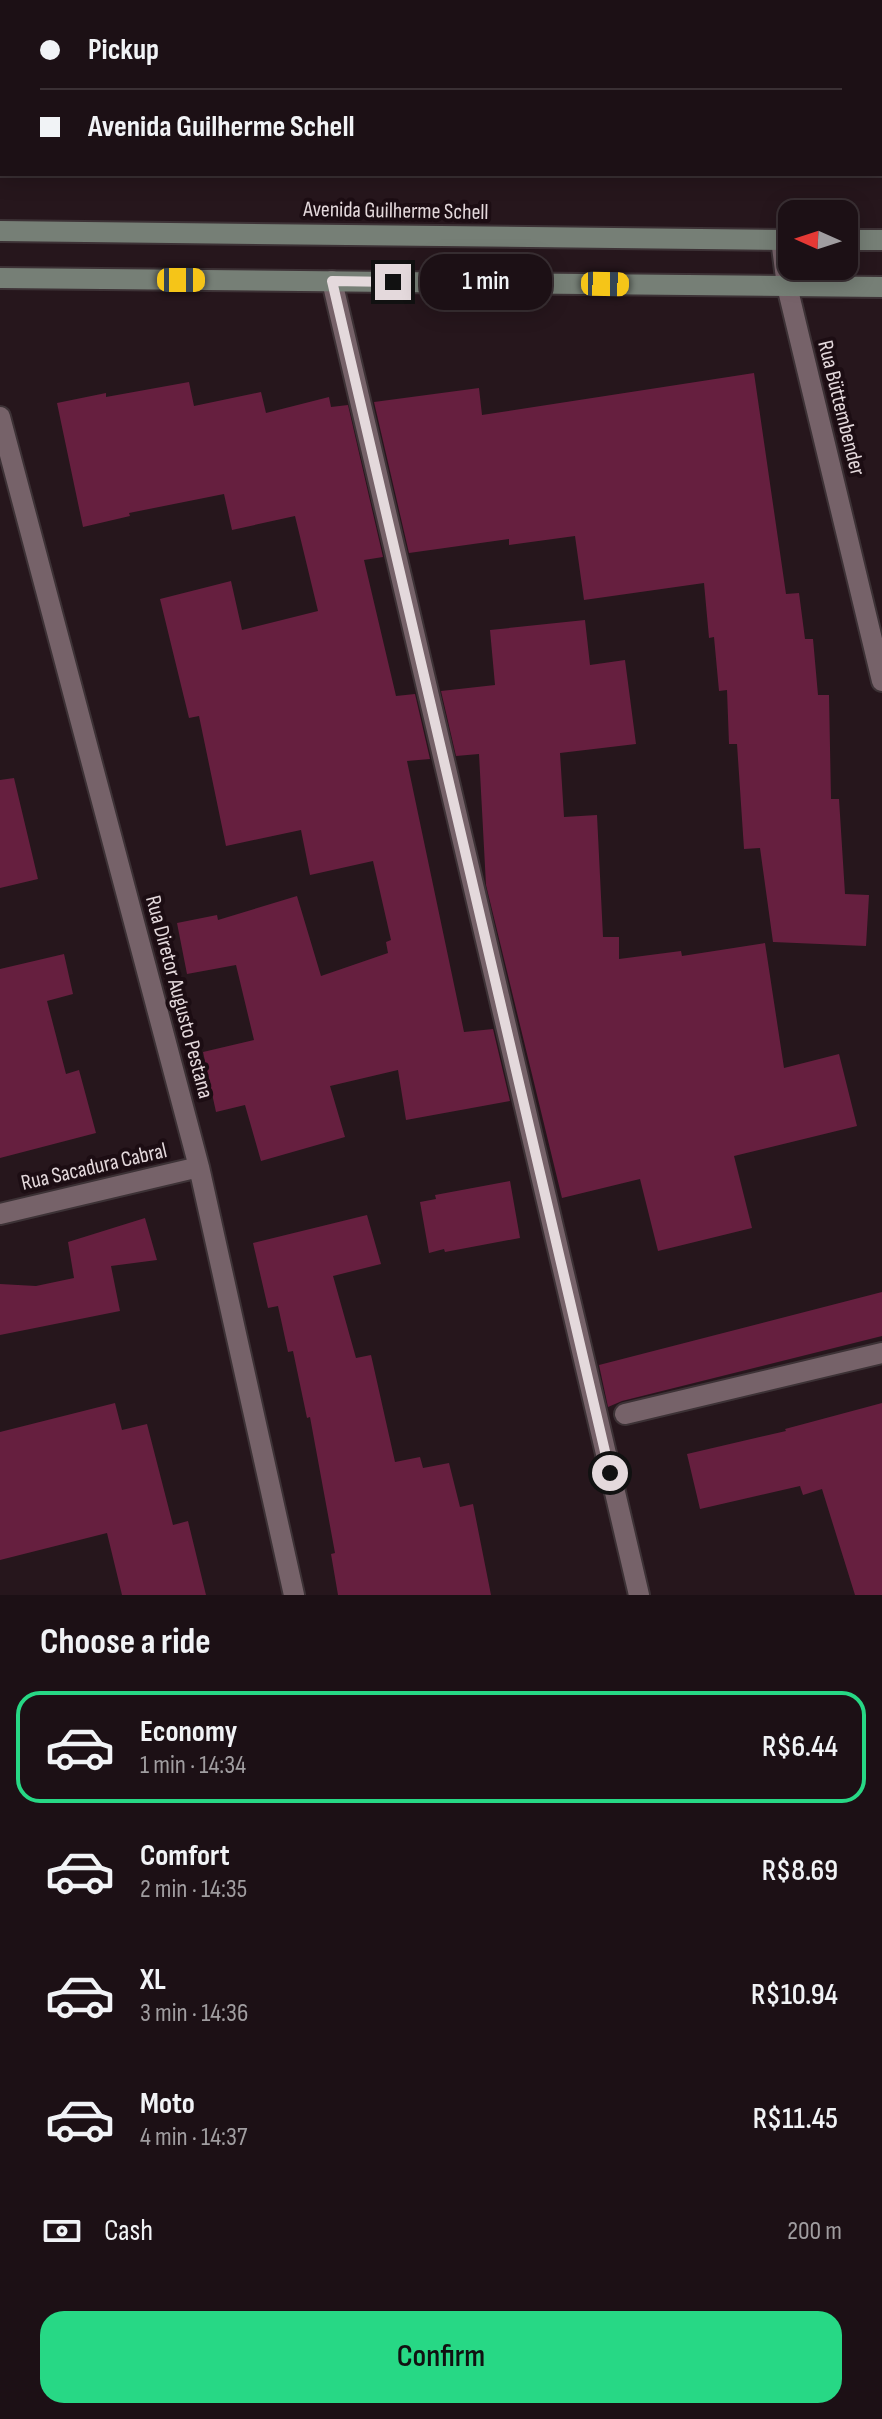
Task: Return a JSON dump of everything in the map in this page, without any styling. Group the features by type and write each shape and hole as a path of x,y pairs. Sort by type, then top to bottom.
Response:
{"main road":[{"name":"Avenida Guilherme Schell","path":"0,231 778,240"},
{"path":"858,240 882,240"},
{"path":"0,278 882,287"}],"street":[{"name":"Rua Büttembender","path":"787,280 882,681"},
{"path":"332,281 639,1595"},
{"name":"Rua Diretor Augusto Pestana","path":"0,417 199,1167 294,1595"},
{"name":"Rua Sacadura Cabral","path":"0,1214 199,1167"},
{"path":"625,1414 882,1353"}],"building":[{"path":"754,373 786,594 799,593 805,639 813,639 818,695 829,695 831,799 839,799 845,894 869,895 866,946 773,942 760,848 744,849 737,744 729,744 727,690 719,691 714,637 709,638 704,583 584,600 575,536 509,545 509,539 409,553 374,402 479,388 482,415"},
{"path":"189,382 194,406 261,392 266,413 329,397 331,407 348,405 383,557 364,560 396,696 415,694 430,759 407,761 464,1032 493,1029 510,1101 406,1120 398,1070 330,1086 345,1137 261,1161 245,1105 216,1112 203,1052 254,1040 236,965 187,974 177,923 217,915 218,920 297,896 321,976 388,953 386,942 391,940 373,861 310,875 301,830 226,846 199,716 189,718 160,599 231,581 242,630 318,611 295,516 232,530 224,494 129,513 130,516 83,527 57,403"},
{"path":"585,620 590,665 625,660 636,744 560,753 564,817 597,815 603,937 619,937 619,959 681,951 682,956 765,943 784,1068 839,1054 857,1126 734,1156 752,1228 658,1251 640,1179 562,1198 486,885 479,754 456,756 441,691 495,685 490,630"},
{"path":"14,778 38,879 0,888 0,780"},
{"path":"64,954 73,994 47,1001 66,1074 79,1070 96,1133 0,1158 0,969"},
{"path":"510,1181 520,1238 429,1253 420,1202 436,1199 435,1195"},
{"path":"367,1215 381,1264 333,1276 356,1358 371,1355 395,1462 420,1457 423,1468 449,1463 460,1507 473,1504 491,1595 338,1595 331,1554 335,1553 310,1417 307,1418 293,1351 288,1352 278,1306 268,1308 253,1243"},
{"path":"145,1218 157,1260 111,1266 120,1311 0,1335 0,1284 36,1286 74,1278 68,1242"},
{"path":"882,1292 882,1336 608,1407 599,1365"},
{"path":"115,1403 122,1430 147,1424 173,1525 188,1521 206,1595 122,1595 107,1533 0,1560 0,1432"},
{"path":"882,1403 882,1595 855,1595 822,1489 803,1495 800,1486 700,1509 687,1454 786,1431"}],"route":[{"path":"393,282 332,281 610,1473"}]}
